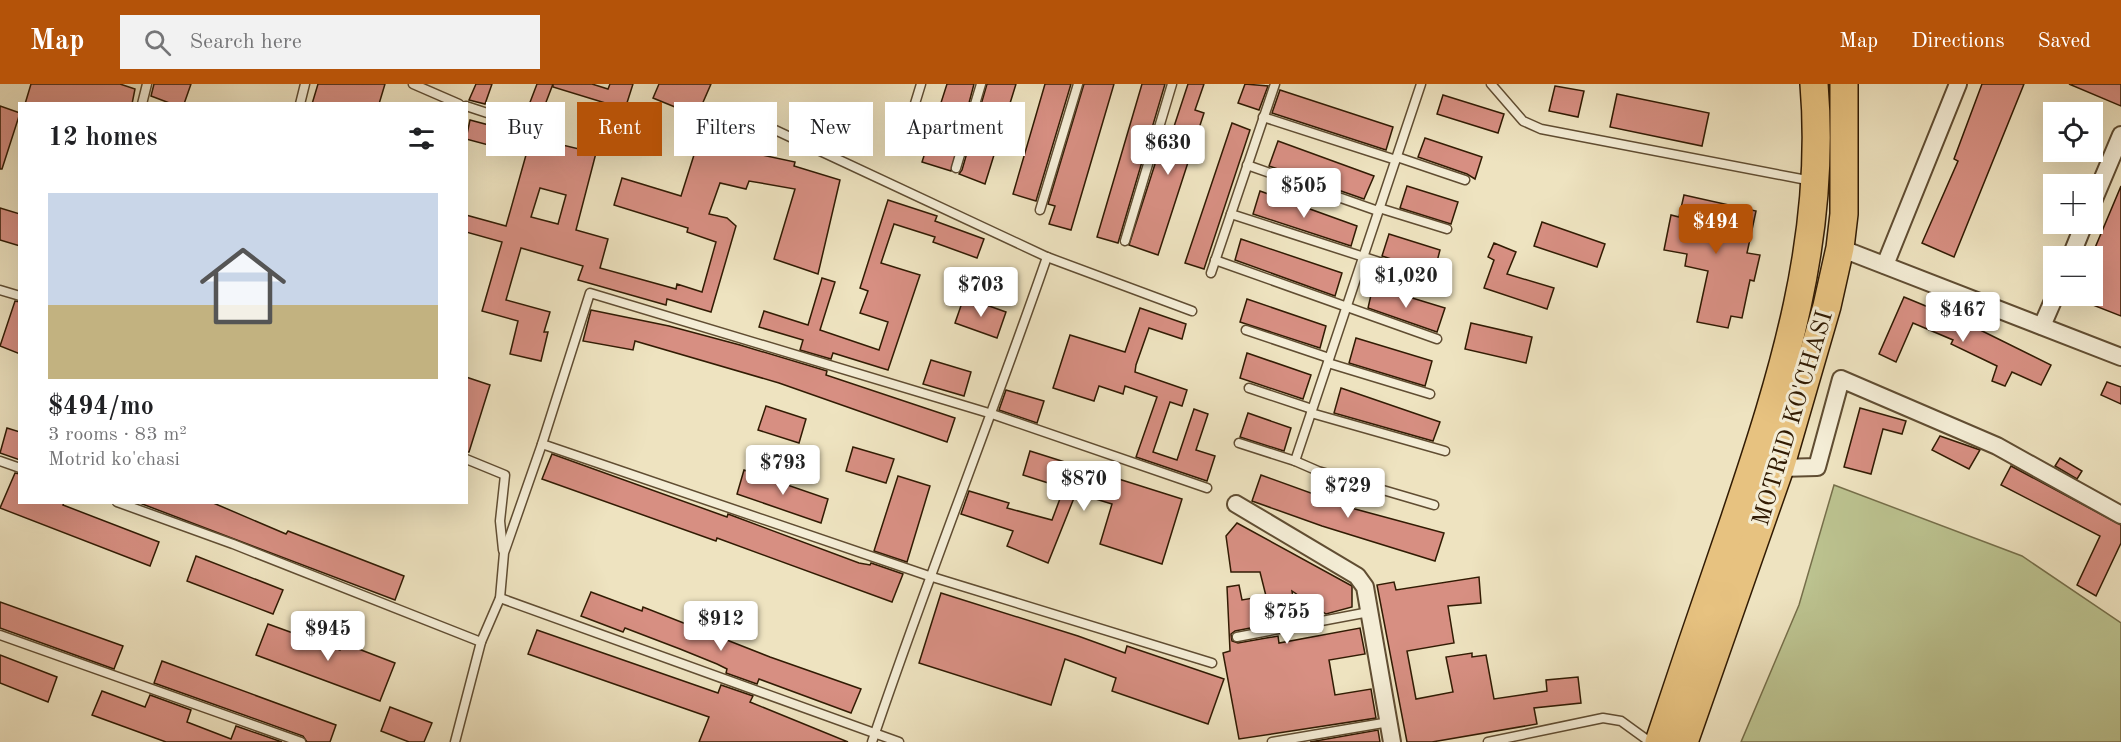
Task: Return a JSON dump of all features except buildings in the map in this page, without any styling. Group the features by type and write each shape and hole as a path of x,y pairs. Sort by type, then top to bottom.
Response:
{"main road":[{"name":"MOTRID KO'CHASI","path":"1659,742 1755,457 1788,346 1806,269 1815,182 1814,84"},
{"name":"MOTRID KO'CHASI","path":"1684,742 1780,468 1827,306 1840,248 1845,179 1844,84"}],"street":[{"path":"1885,265 1958,84"},
{"path":"2103,178 2121,135"},
{"path":"1840,248 2121,357"},
{"path":"2042,326 2051,306"},
{"path":"1780,468 1817,467 1841,379 1997,446 2121,515"},
{"path":"1236,504 1358,576 1365,587 1392,742"}],"lane":[{"path":"142,102 147,84"},
{"path":"300,102 305,84"},
{"path":"412,84 454,102"},
{"path":"915,102 921,84"},
{"path":"956,168 981,84"},
{"path":"1040,210 1078,84"},
{"path":"1125,241 1172,84"},
{"path":"1210,273 1275,84"},
{"path":"1295,461 1421,84"},
{"path":"1491,84 1523,121 1541,129 1815,182"},
{"path":"468,107 486,113"},
{"path":"1263,117 1465,180"},
{"path":"777,131 1047,257 1192,311"},
{"path":"1247,165 1379,210 1447,229"},
{"path":"1231,214 1435,280"},
{"path":"873,738 928,576 992,414 1047,257"},
{"path":"1215,260 1437,339"},
{"path":"0,290 18,295"},
{"path":"504,553 542,444 590,293 992,414 1207,488"},
{"path":"1246,330 1328,361 1430,394"},
{"path":"1249,388 1311,411 1445,451"},
{"path":"1239,442 1318,471 1434,505"},
{"path":"542,444 928,576 1212,663"},
{"path":"455,742 481,642 500,598 504,553 500,521 505,475 468,460"},
{"path":"0,461 18,467"},
{"path":"123,504 233,544 481,642"},
{"path":"500,598 873,738 898,742"},
{"path":"1237,637 1369,612"},
{"path":"0,635 301,742"},
{"path":"1488,742 1603,718 1621,721 1650,742"},
{"path":"1272,742 1389,722"}],"green space":[{"path":"1834,485 2022,556 2121,623 2121,742 1741,742 1799,605"}]}
